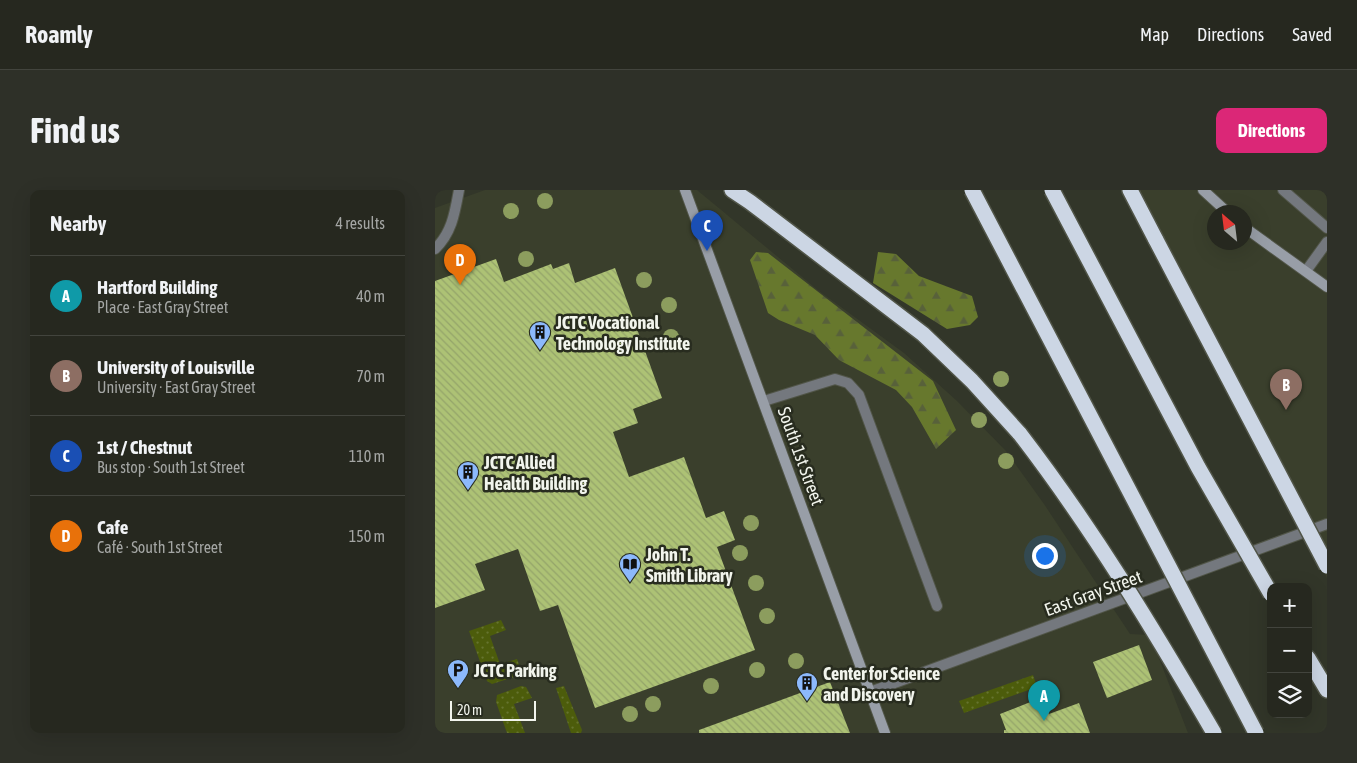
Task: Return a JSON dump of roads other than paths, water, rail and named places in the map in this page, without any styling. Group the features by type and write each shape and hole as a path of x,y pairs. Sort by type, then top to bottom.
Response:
{"highway":[{"path":"732,190 923,334 972,381 1020,434 1113,565 1214,733"},
{"path":"972,190 1256,733"},
{"path":"1052,190 1198,467 1267,587"},
{"path":"1130,190 1327,566"},
{"path":"1312,665 1327,690"}],"street":[{"path":"435,249 444,240 454,216 459,190"},
{"name":"South 1st Street","path":"685,190 885,733"},
{"path":"1203,190 1219,205"},
{"path":"1283,190 1327,228"},
{"path":"1252,232 1327,287"},
{"path":"1306,271 1327,242"},
{"path":"764,401 835,379 848,383 859,395 937,606"},
{"name":"East Gray Street","path":"870,692 1327,524"}],"place":[{"name":"1st / Chestnut","path":"707,251"},
{"name":"Cafe","path":"460,285"},
{"name":"JCTC Vocational Technology Institute","path":"540,351"},
{"name":"University of Louisville","path":"1286,410"},
{"name":"JCTC Allied Health Building","path":"468,491"},
{"name":"John T. Smith Library","path":"630,583"},
{"name":"JCTC Parking","path":"458,689"},
{"name":"Center for Science and Discovery","path":"807,702"},
{"name":"Hartford Building","path":"1044,721"}]}
